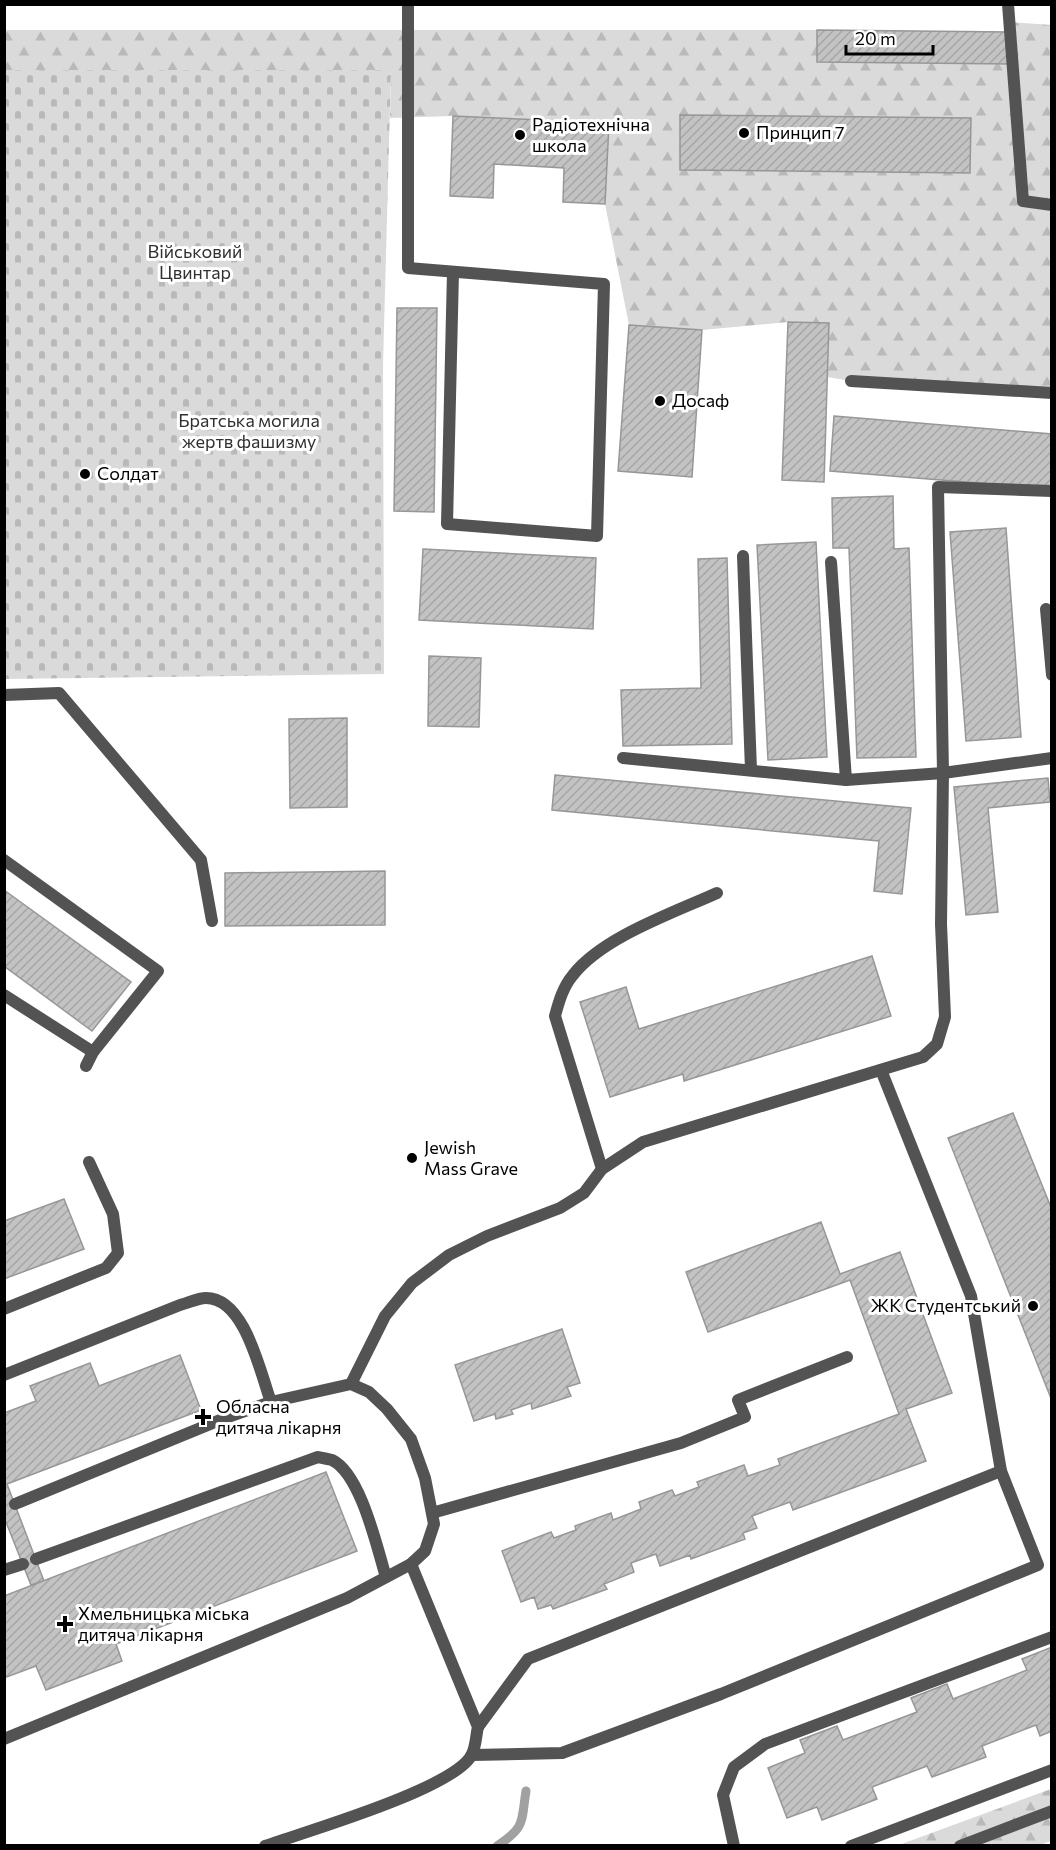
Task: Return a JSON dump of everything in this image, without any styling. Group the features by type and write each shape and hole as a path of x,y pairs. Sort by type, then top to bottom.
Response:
{"lane":[{"path":"408,4 408,268 604,285 597,536 447,524 453,272"},
{"path":"1008,4 1023,201 1052,205"},
{"path":"851,381 1052,393"},
{"path":"351,1384 385,1316 412,1283 449,1255 487,1236 560,1208 584,1193 602,1169 643,1142 923,1058 937,1044 945,1017 941,924 943,773 938,487 1052,491"},
{"path":"743,556 751,770"},
{"path":"831,562 846,780"},
{"path":"1046,609 1052,675"},
{"path":"4,695 59,693 201,860 212,921"},
{"path":"623,758 846,780 943,773 1052,758"},
{"path":"4,860 158,971 93,1052 86,1066"},
{"path":"602,1169 555,1016 561,993 574,974 598,951 648,924 717,893"},
{"path":"4,995 93,1052"},
{"path":"472,1755 562,1753 721,1694 1038,1564 1001,1471 971,1296 882,1070"},
{"path":"4,1310 106,1268 118,1253 112,1214 89,1162"},
{"path":"4,1375 180,1305 206,1298 229,1306 239,1318 271,1402"},
{"path":"432,1513 681,1443 745,1417 738,1400 847,1357"},
{"path":"4,1739 336,1603 411,1564 425,1551 434,1524 425,1478 411,1439 387,1408 369,1392 351,1384 271,1402 15,1504"},
{"path":"36,1560 318,1457 332,1460 345,1470 364,1502 386,1577"},
{"path":"265,1845 419,1792 451,1774 472,1755 478,1727 528,1659 1001,1471"},
{"path":"4,1570 23,1564"},
{"path":"411,1564 478,1727"},
{"path":"734,1845 723,1796 734,1767 765,1744 1052,1637"},
{"path":"851,1845 1052,1770"},
{"path":"960,1845 1052,1811"}],"green space":[{"path":"1009,22 1051,25 1051,393 851,381 827,377 829,323 788,322 702,330 629,325 605,204 608,123 453,116 390,118 391,70 5,70 4,30 817,30 817,62 1012,64"},
{"name":"Військовий Цвинтар","path":"4,70 391,70 383,365 384,674 5,679"},
{"path":"1051,1789 1051,1841 1040,1845 896,1846"}],"building":[{"path":"817,30 1010,32 1012,64 817,62"},
{"path":"680,115 971,118 970,173 680,170"},
{"path":"453,116 609,123 605,204 563,202 564,168 494,164 493,198 450,196"},
{"path":"397,308 437,308 434,512 394,511"},
{"path":"788,322 829,323 824,482 782,480"},
{"name":"Досаф","path":"629,325 702,330 692,477 618,471"},
{"path":"834,416 1052,434 1052,489 830,471"},
{"path":"893,496 894,549 909,548 916,757 857,758 849,548 833,548 832,498"},
{"path":"1006,528 1021,737 966,741 950,532"},
{"path":"816,542 827,757 768,760 757,545"},
{"path":"423,549 596,558 593,629 419,620"},
{"path":"727,558 732,744 623,746 621,690 701,688 698,559"},
{"path":"429,656 481,658 479,727 428,726"},
{"path":"347,718 347,807 290,808 289,719"},
{"path":"555,775 911,808 902,894 874,891 879,841 552,810"},
{"path":"1048,778 1050,802 988,808 998,912 966,915 954,787"},
{"path":"385,871 385,925 225,926 225,873"},
{"path":"4,890 131,982 92,1031 4,966"},
{"path":"872,956 891,1016 684,1081 683,1074 610,1097 580,1002 626,987 639,1029"},
{"name":"ЖК Студентський","path":"1013,1113 1052,1210 1052,1401 948,1138"},
{"path":"64,1199 84,1249 4,1279 4,1221"},
{"path":"821,1222 840,1274 900,1252 952,1393 906,1409 926,1461 793,1510 790,1502 752,1516 757,1528 743,1533 745,1539 691,1559 690,1555 660,1566 656,1554 631,1563 634,1572 604,1584 607,1589 553,1609 551,1605 538,1609 534,1597 521,1602 502,1551 551,1532 554,1538 576,1530 575,1526 611,1513 613,1520 641,1509 639,1502 672,1490 675,1496 699,1487 697,1482 744,1465 748,1476 780,1465 778,1459 899,1414 850,1280 708,1332 686,1272"},
{"path":"562,1329 580,1383 567,1387 571,1396 532,1409 531,1403 511,1410 513,1414 496,1419 495,1414 474,1421 455,1365"},
{"path":"180,1355 201,1410 7,1484 44,1581 31,1585 4,1517 4,1413 36,1401 30,1386 90,1363 99,1386"},
{"path":"326,1472 357,1551 116,1644 122,1661 46,1690 36,1666 4,1678 4,1596"},
{"path":"1052,1647 1052,1731 1040,1736 1036,1725 982,1746 986,1757 932,1777 927,1766 872,1787 877,1799 822,1820 817,1807 787,1818 768,1768 805,1753 800,1740 837,1726 843,1740 917,1712 911,1698 947,1684 953,1699 1027,1670 1022,1659"}],"waterway":[{"path":"497,1846 518,1828 526,1791"}],"place":[{"name":"Принцип 7","path":"744,133"},
{"name":"Радіотехнічна школа","path":"520,135"},
{"name":"Досаф","path":"660,401"},
{"name":"Солдат","path":"85,474"},
{"name":"Jewish Mass Grave","path":"412,1158"},
{"name":"ЖК Студентський","path":"1033,1306"},
{"name":"Обласна дитяча лікарня","path":"203,1417"},
{"name":"Хмельницька міська дитяча лікарня","path":"65,1624"}],"park label":[{"name":"Братська могила жертв фашизму","path":"249,431"}]}
